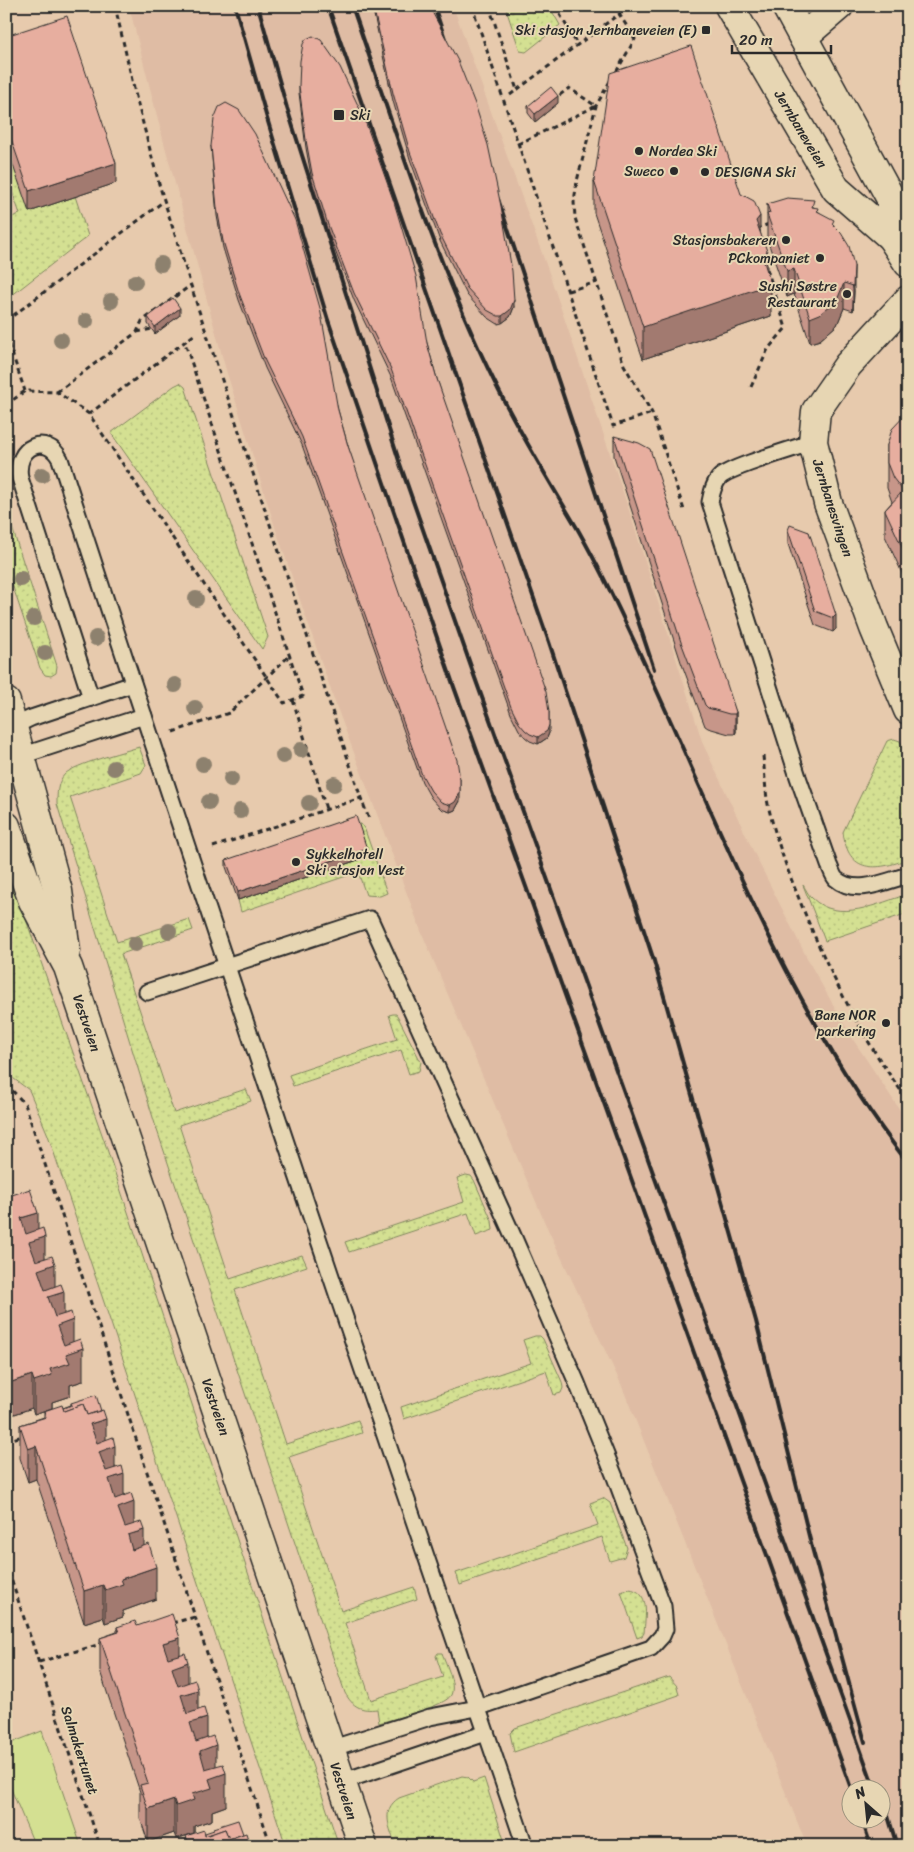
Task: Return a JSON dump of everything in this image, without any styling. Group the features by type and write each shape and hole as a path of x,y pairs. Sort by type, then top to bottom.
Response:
{"street":[{"name":"Jernbaneveien","path":"728,6 836,189 891,237 908,263"},
{"path":"786,6 891,199 891,237"},
{"path":"803,37 839,6"},
{"name":"Jernbanesvingen","path":"908,300 848,365 816,411 813,442 828,503 874,628 908,710"},
{"name":"Vestveien","path":"9,719 14,757 58,891 68,967"},
{"name":"Vestveien","path":"6,826 33,901 68,967 362,1846"}],"lane":[{"path":"813,442 721,476 713,487 710,502 798,777 829,865 836,878 849,885 858,887 908,875"},
{"path":"91,698 20,478 19,470 22,456 27,450 35,447 51,448 60,459 132,684 226,966 525,1846"},
{"path":"9,719 91,698 132,684"},
{"path":"14,757 144,716"},
{"path":"147,992 370,919 514,1238 577,1383 615,1477 663,1606 665,1629 657,1643 651,1648 477,1708 430,1716 330,1749"},
{"path":"341,1782 486,1733"}],"path":[{"path":"116,6 135,93 164,201 369,819"},
{"path":"472,6 613,426 652,413"},
{"path":"489,6 517,90"},
{"path":"556,6 578,44"},
{"path":"614,6 635,39 596,106 577,181 574,202 575,218 624,365 652,413 668,460"},
{"path":"510,94 619,14 627,6"},
{"path":"555,99 569,88 596,106"},
{"path":"518,144 596,106"},
{"path":"6,321 164,201"},
{"path":"756,238 754,229 772,224"},
{"path":"750,387 768,349 786,328 765,265"},
{"path":"568,291 596,282"},
{"path":"137,332 142,321 191,286"},
{"path":"57,392 137,332 152,329"},
{"path":"89,414 195,334"},
{"path":"6,336 25,391"},
{"path":"6,405 25,391 57,392 89,414 284,703 293,700 303,696 185,343"},
{"path":"170,733 229,713 290,656"},
{"path":"293,700 326,809"},
{"path":"208,848 361,798"},
{"path":"6,1084 25,1104 271,1846"},
{"path":"6,1441 24,1435"},
{"name":"Salmakertunet","path":"6,1564 100,1846"},
{"path":"164,1626 195,1617"},
{"path":"39,1662 106,1643"}],"shaded area":[{"path":"129,6 453,6 548,270 628,507 703,744 758,861 810,964 852,1038 908,1122 908,1846 807,1846 621,1384 545,1223 421,931 336,705 276,530 226,370"}],"green space":[{"path":"505,6 549,6 560,25 526,52 520,51"},
{"path":"6,144 75,196 88,236 11,296 6,282 6,219 20,214 6,174"},
{"path":"180,383 185,387 268,637 262,649 111,433"},
{"path":"6,509 57,666 56,673 51,676 45,675 40,668 6,566"},
{"path":"894,739 900,741 908,755 908,859 885,866 865,866 851,856 846,846 843,832 887,741"},
{"path":"139,747 146,765 141,773 70,797 117,942 189,919 193,930 121,954 174,1113 246,1089 251,1101 179,1125 230,1279 302,1255 307,1266 235,1290 286,1444 358,1420 362,1433 289,1457 341,1611 414,1587 417,1599 345,1623 371,1700 443,1677 436,1656 438,1653 442,1653 451,1680 451,1695 447,1699 418,1712 379,1723 377,1709 362,1709 354,1705 345,1693 155,1124 57,804 57,792 60,781 70,770 89,762"},
{"path":"356,824 361,824 365,830 387,893 380,896 366,895 358,872 241,912 238,900 366,857"},
{"path":"6,863 105,1143 339,1846 286,1846 48,1135 29,1090 6,1073"},
{"path":"803,885 812,898 822,906 834,910 859,909 908,894 908,913 825,941"},
{"path":"396,1014 398,1017 421,1062 419,1071 409,1074 401,1050 293,1086 289,1075 397,1039 389,1015"},
{"path":"466,1175 471,1176 474,1180 492,1221 493,1230 476,1236 468,1213 349,1252 345,1242 464,1202 457,1178"},
{"path":"540,1336 543,1339 562,1382 563,1388 561,1393 554,1395 546,1371 404,1419 401,1407 531,1363 523,1340"},
{"path":"603,1498 610,1503 627,1548 624,1557 610,1561 602,1537 460,1585 456,1573 598,1525 590,1503"},
{"path":"629,1589 641,1594 645,1606 644,1633 637,1638 621,1592"},
{"path":"669,1677 677,1686 679,1695 514,1752 510,1733 515,1728"},
{"path":"42,1731 81,1846 35,1846 6,1777 6,1745"},
{"path":"462,1776 468,1777 473,1782 484,1778 506,1846 396,1846 388,1820 388,1814 393,1803 399,1798"}],"building":[{"path":"373,6 429,6 458,61 475,104 488,145 501,206 512,271 514,300 510,310 502,316 487,310 467,288 440,234 410,152 393,93"},
{"path":"67,16 116,163 29,191 6,124 6,36"},
{"path":"313,36 321,40 340,67 364,118 394,202 416,276 427,343 437,379 546,692 549,725 547,731 538,737 525,730 511,707 391,369 354,293 328,225 312,173 299,86 303,44 306,39"},
{"path":"691,46 741,194 754,201 760,216 756,221 767,251 763,259 771,284 643,327 594,181 610,73"},
{"path":"551,87 558,96 535,114 528,106"},
{"path":"226,103 239,110 255,134 295,220 320,308 338,410 348,446 457,760 460,793 455,802 450,805 441,802 431,791 422,775 302,437 265,361 239,293 223,241 217,208 211,146 214,119 219,107"},
{"path":"787,198 814,200 812,207 818,208 817,211 834,220 832,224 841,233 849,246 854,266 853,286 844,283 837,300 820,314 810,318 794,269 787,271 767,214 770,213 767,204"},
{"path":"173,298 180,308 155,327 148,317"},
{"path":"908,412 908,560 885,510 903,491 893,478 887,463 887,445 892,429"},
{"path":"614,436 639,443 650,449 736,712 735,714 708,708 705,705 681,642"},
{"path":"790,525 809,532 836,615 833,618 815,611 788,530"},
{"name":"Sykkelhotell Ski stasjon Vest","path":"356,816 367,849 238,892 226,860"},
{"path":"30,1189 38,1213 21,1218 26,1234 43,1228 45,1237 29,1242 36,1261 52,1256 55,1264 38,1270 45,1290 61,1284 64,1292 48,1297 55,1317 71,1312 73,1320 57,1326 64,1345 80,1339 83,1348 66,1354 70,1363 50,1369 52,1375 34,1381 32,1375 6,1384 6,1197"},
{"path":"96,1395 101,1411 87,1415 83,1404 64,1411 63,1408 72,1405 71,1403"},
{"path":"83,1404 87,1415 103,1410 106,1419 90,1424 97,1443 113,1437 115,1446 99,1452 106,1471 122,1466 124,1474 109,1479 115,1499 131,1493 134,1502 118,1508 125,1527 141,1522 144,1530 128,1535 132,1550 149,1544 156,1567 121,1579 123,1584 105,1590 103,1585 84,1591 36,1446 28,1449 20,1425 46,1417 44,1411 62,1405 64,1411"},
{"path":"172,1614 180,1638 163,1643 168,1658 185,1653 188,1662 172,1668 178,1686 195,1680 198,1690 181,1695 187,1714 204,1708 207,1718 190,1723 196,1742 213,1736 216,1745 200,1751 205,1769 223,1764 226,1773 209,1779 212,1788 192,1794 194,1800 176,1806 174,1800 148,1809 140,1785 148,1783 100,1638 119,1632 117,1627 135,1621 137,1626"},
{"path":"238,1820 243,1834 229,1839 225,1829 205,1836 205,1833 214,1830 213,1828"},
{"path":"225,1829 229,1839 246,1833 249,1843 241,1846 176,1846 188,1842 186,1836 204,1830 205,1836"}],"railway":[{"path":"235,6 328,320 454,687 848,1780"},
{"path":"258,6 287,108 400,464 475,678 871,1780"},
{"path":"328,6 549,642 654,961 756,1321 811,1544 865,1742"},
{"path":"352,6 417,196 453,290 494,381 607,585 757,911 790,977 826,1041 865,1103 908,1163"},
{"path":"434,6 446,42"},
{"path":"498,199 654,669"},
{"path":"892,1829 897,1846"},
{"path":"865,1830 871,1846"}],"place":[{"name":"Ski stasjon Jernbaneveien (E)","path":"706,30"},
{"name":"Ski","path":"339,115"},
{"name":"Nordea Ski","path":"639,151"},
{"name":"Sweco","path":"674,171"},
{"name":"DESIGNA Ski","path":"705,172"},
{"name":"Stasjonsbakeren","path":"786,240"},
{"name":"PCkompaniet","path":"820,258"},
{"name":"Sushi Søstre Restaurant","path":"847,294"},
{"name":"Sykkelhotell Ski stasjon Vest","path":"296,862"},
{"name":"Bane NOR parkering","path":"886,1023"}]}
